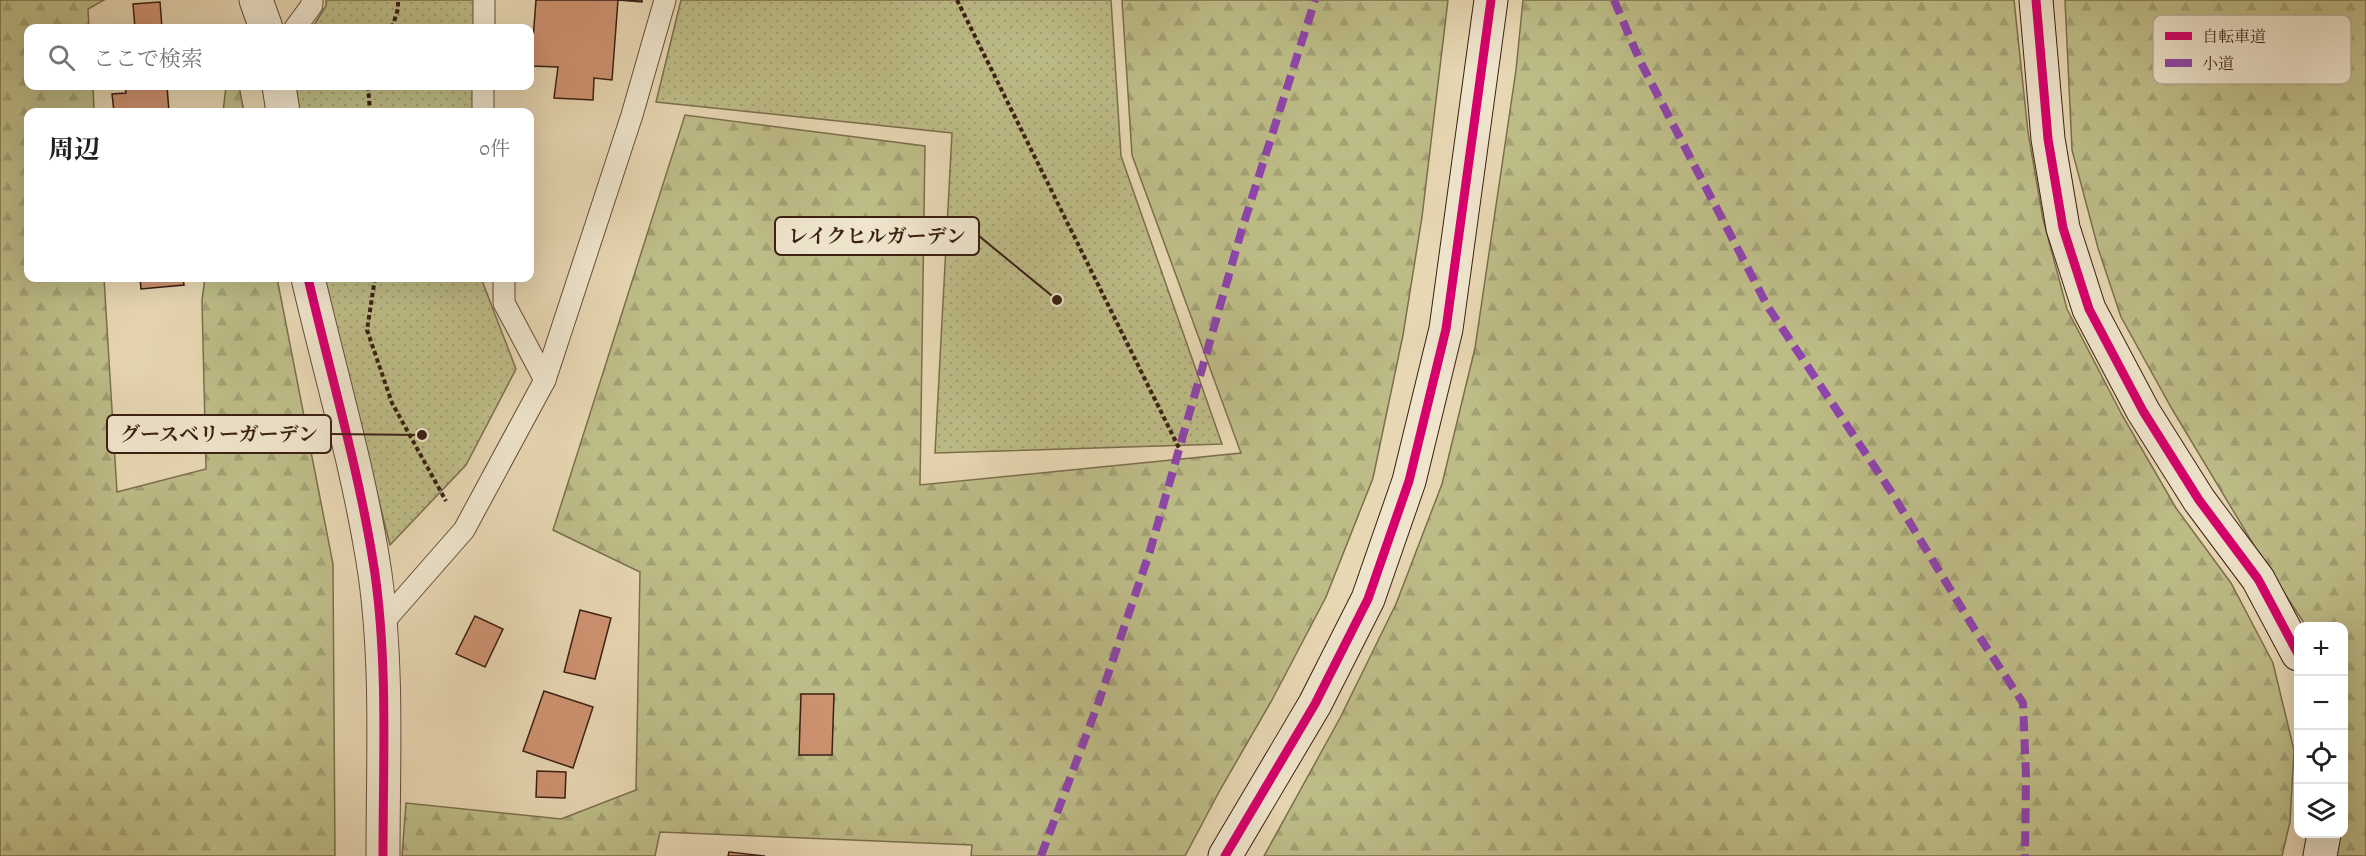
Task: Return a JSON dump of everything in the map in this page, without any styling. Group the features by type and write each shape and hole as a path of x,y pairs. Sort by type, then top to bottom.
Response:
{"street":[{"path":"256,0 265,24"},
{"path":"1226,856 1315,704 1368,599 1409,481 1446,330 1491,0"},
{"path":"2036,0 2048,139 2063,228 2089,309 2143,411 2199,500 2258,579 2294,646"},
{"path":"280,90 282,108"},
{"path":"309,282 357,471 375,576 382,652 383,856"},
{"path":"2320,856 2323,838"}],"lane":[{"path":"298,24 312,5 312,0"},
{"path":"484,0 484,24"},
{"path":"380,626 464,530 545,380 632,116 665,0"},
{"path":"483,90 483,108"},
{"path":"504,282 504,303 545,380"}],"path":[{"path":"393,24 398,0"},
{"path":"957,0 1179,450"},
{"path":"368,90 370,108"},
{"path":"374,282 367,330 393,403 436,485 464,530"}],"green space":[{"path":"0,0 104,0 88,9 89,24 24,24 24,90 93,90 94,108 24,108 24,282 104,282 117,492 206,469 202,300 204,282 278,282 333,564 335,856 0,856"},
{"path":"326,0 476,0 476,24 315,24 326,6"},
{"path":"681,0 1111,0 1121,156 1222,444 935,453 952,133 656,102"},
{"path":"1122,0 1448,0 1422,217 1403,335 1373,478 1326,597 1272,700 1185,856 971,856 972,845 660,832 655,856 402,856 406,803 561,819 636,790 640,572 553,530 685,115 925,146 920,485 1241,453 1132,155"},
{"path":"1523,0 2014,0 2028,132 2043,219 2067,309 2122,415 2176,508 2231,583 2273,663 2294,750 2290,822 2282,856 1264,856 1340,718 1396,604 1442,484 1475,348 1516,70"},
{"path":"2065,0 2366,0 2366,856 2334,856 2336,838 2348,838 2348,622 2303,622 2264,562 2172,409 2121,317 2098,248 2072,150"},
{"path":"226,90 240,90 243,108 223,108"},
{"path":"292,90 476,90 476,108 294,108"},
{"path":"324,282 483,282 516,369 466,465 390,545"}],"building":[{"path":"536,0 618,0 612,80 594,78 593,100 554,98 558,67 534,66"},
{"path":"618,0 642,0 642,2"},
{"path":"160,2 162,24 135,24 133,4"},
{"path":"126,90 167,90 169,108 114,108 112,94 126,93"},
{"path":"140,282 184,282 184,285 141,289"},
{"path":"580,610 611,618 595,679 564,672"},
{"path":"475,616 503,629 485,667 456,654"},
{"path":"544,691 593,707 573,768 523,751"},
{"path":"801,694 834,694 832,755 799,755"},
{"path":"537,771 566,772 565,798 536,797"},
{"path":"729,852 765,856 728,856"}],"marked path":[{"path":"1041,856 1099,701 1150,551 1242,229 1315,0"},
{"path":"1614,0 1640,61 1768,307 1890,490 1975,630 2023,703 2026,777 2025,856"}],"cycle path":[{"path":"1225,856 1315,704 1368,599 1409,481 1446,329 1491,0"},
{"path":"2036,0 2048,139 2063,228 2089,309 2143,411 2199,500 2258,579 2294,646"},
{"path":"309,282 353,462 375,574 382,644 383,856"}],"place":[{"name":"レイクヒルガーデン","path":"1057,300"},
{"name":"グースベリーガーデン","path":"422,435"}]}
